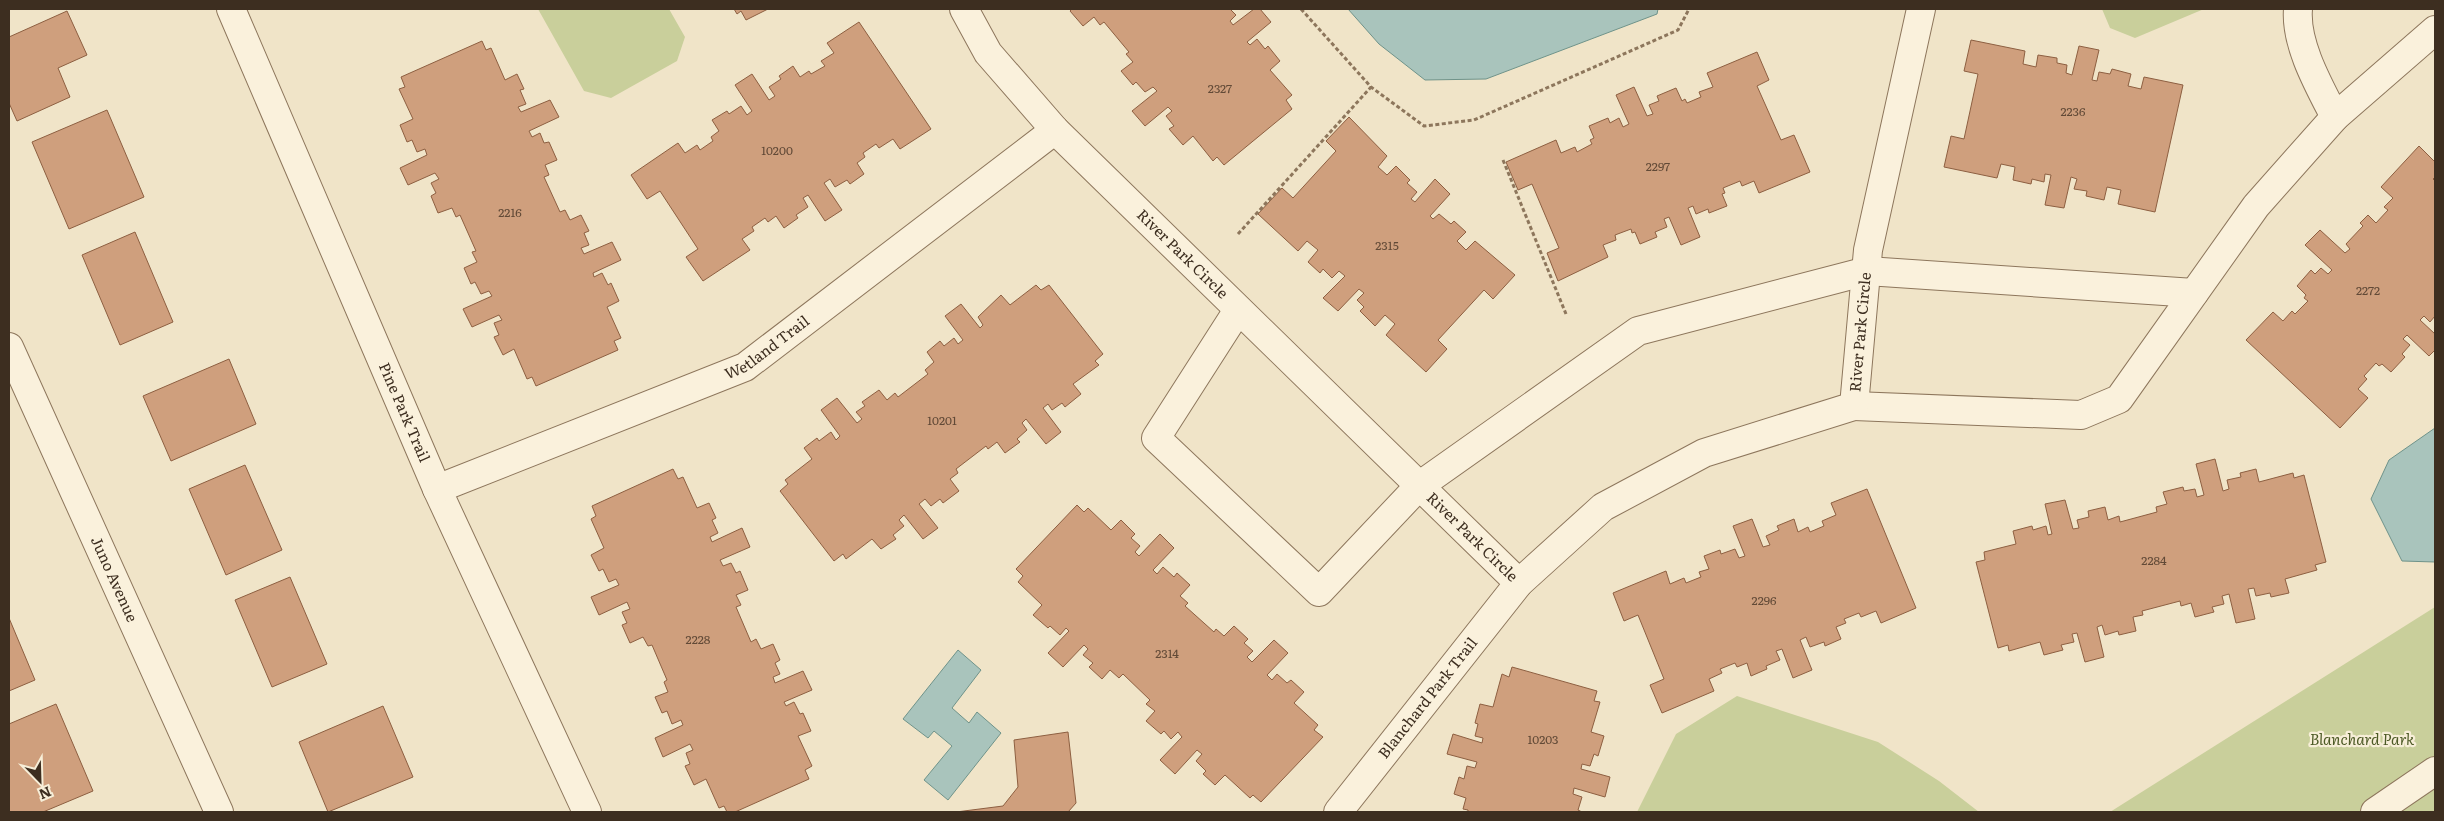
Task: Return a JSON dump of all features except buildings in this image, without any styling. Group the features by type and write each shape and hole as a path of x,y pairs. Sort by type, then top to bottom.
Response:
{"street":[{"name":"Pine Park Trail","path":"231,9 437,489 587,812"},
{"name":"River Park Circle","path":"964,9 988,53 1055,130 1518,583 1603,507 1704,453 1854,406 1868,250 1921,9"},
{"path":"2298,9 2297,22 2314,76 2335,117"},
{"path":"1854,406 2080,415 2119,399 2256,206 2335,117 2435,30"},
{"name":"Wetland Trail","path":"437,489 745,367 1055,130"},
{"path":"1238,310 1156,438 1319,592 1419,486 1638,331 1867,271 2194,293"},
{"name":"Juno Avenue","path":"9,347 220,812"},
{"name":"Blanchard Park Trail","path":"1338,812 1518,583"},
{"path":"2375,812 2435,771"}],"path":[{"path":"1301,9 1370,87 1424,126 1474,120 1678,30 1689,9"},
{"path":"1238,234 1370,87"},
{"path":"1503,160 1566,314"}],"green space":[{"path":"538,9 669,9 685,37 677,61 611,98 584,91"},
{"path":"2102,9 2204,9 2135,38 2110,28"},
{"name":"Blanchard Park","path":"2435,607 2435,812 2110,812"},
{"path":"1737,696 1878,742 1939,781 1979,812 1637,812 1676,734"}],"water":[{"path":"1348,9 1658,9 1657,14 1486,79 1425,80 1379,44"},
{"path":"2435,428 2435,562 2402,561 2371,499 2389,460"},
{"path":"958,650 981,670 952,708 969,723 977,712 1001,733 948,800 924,780 952,746 934,731 928,738 903,719"}]}
